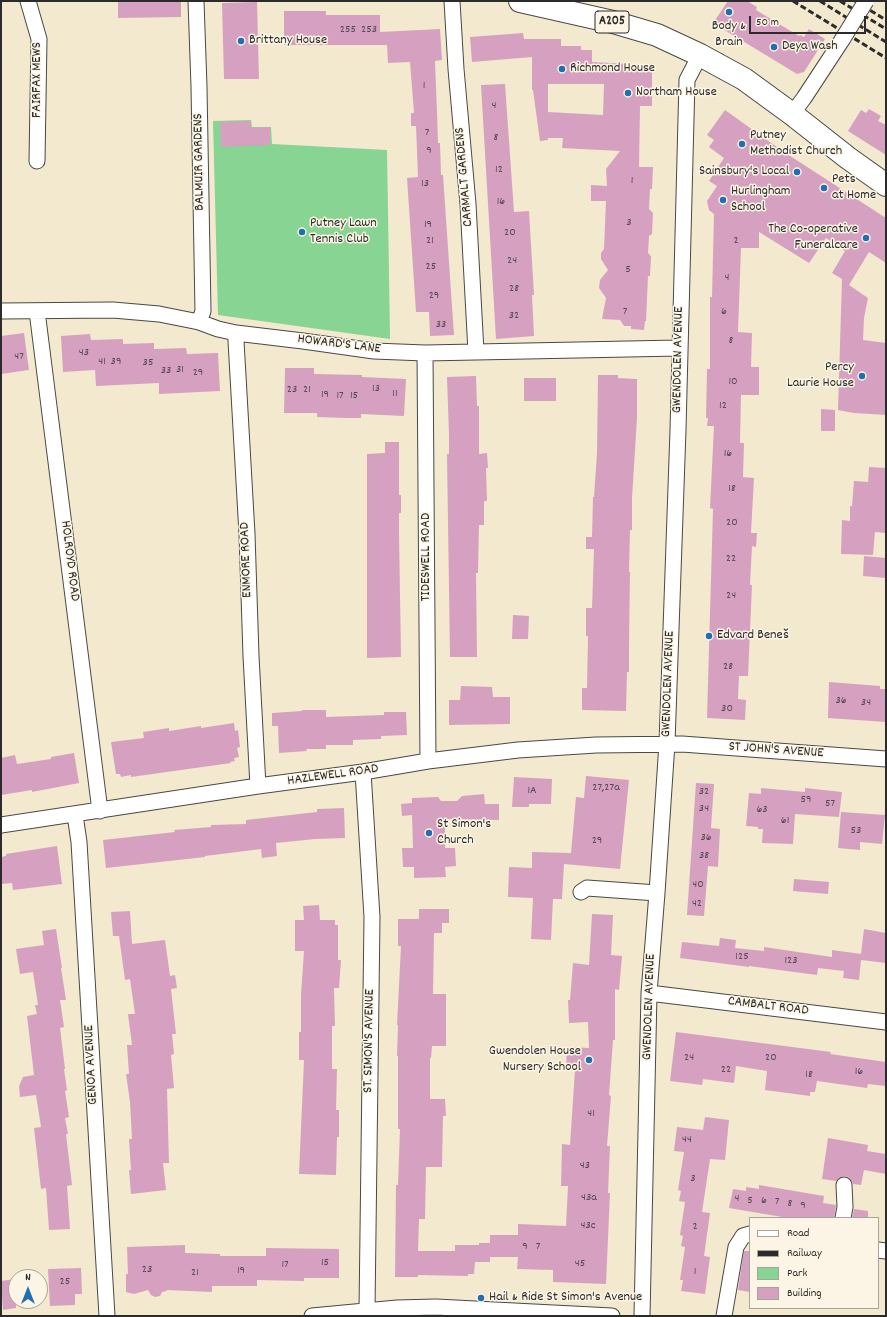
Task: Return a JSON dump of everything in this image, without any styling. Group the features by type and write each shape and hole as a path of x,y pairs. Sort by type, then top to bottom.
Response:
{"highway":[{"name":"A205","path":"520,1 613,22 657,35 700,54 744,79 886,185"}],"street":[{"name":"FAIRFAX MEWS","path":"28,1 39,39 38,161"},
{"name":"BALMUIR GARDENS","path":"196,1 203,311 199,322"},
{"name":"CARMALT GARDENS","path":"452,1 456,69 468,204 476,352"},
{"path":"792,114 842,40 866,1"},
{"name":"GWENDOLEN AVENUE","path":"642,1316 649,993 666,743 680,348 687,80 700,54"},
{"name":"HOWARD'S LANE","path":"1,310 113,310 159,314 199,322 218,329 236,333 374,351 425,353 680,348"},
{"name":"HOLROYD ROAD","path":"37,311 100,811"},
{"name":"ENMORE ROAD","path":"236,333 247,534 251,656 258,786"},
{"name":"TIDESWELL ROAD","path":"425,353 428,761"},
{"name":"HAZLEWELL ROAD","path":"1,825 75,815 258,786 363,772 428,761 522,750 596,745 666,743"},
{"name":"ST JOHN'S AVENUE","path":"666,743 886,759"},
{"name":"ST. SIMON'S AVENUE","path":"363,772 372,917 367,1310"},
{"name":"GENOA AVENUE","path":"75,815 79,850 107,1316"},
{"path":"581,892 587,888 657,893"},
{"name":"CAMBALT ROAD","path":"649,993 886,1022"},
{"path":"843,1217 845,1207 844,1185"},
{"path":"724,1316 736,1247 743,1236 749,1234"},
{"path":"312,1316 367,1310 436,1307 612,1316"}],"green space":[{"name":"Putney Lawn Tennis Club","path":"251,120 252,127 271,127 272,144 387,150 390,339 218,315 213,121"}],"building":[{"path":"118,1 181,1 181,17 118,18"},
{"path":"728,1 747,1 757,7 756,10 799,36 804,37 809,29 825,39 804,72 797,74 713,23"},
{"name":"Brittany House","path":"257,2 259,79 224,79 222,3"},
{"path":"284,11 326,11 326,15 380,15 380,32 440,29 442,60 435,61 438,143 440,143 441,175 443,175 454,335 430,336 429,312 416,312 407,178 418,177 416,126 411,126 411,113 414,113 410,62 388,63 387,45 284,45"},
{"path":"523,33 524,39 561,39 561,46 581,46 581,50 592,50 592,62 629,64 629,70 652,71 652,106 640,106 639,167 653,167 649,209 653,213 652,234 649,236 648,253 651,256 650,276 648,276 646,321 644,330 631,329 631,326 624,326 620,320 602,319 606,298 599,288 600,280 608,270 601,259 601,253 604,249 606,201 591,201 591,185 607,186 606,169 620,151 562,148 563,138 548,138 548,140 540,141 532,90 532,57 472,62 470,37","holes":["548,84 604,84 603,115 548,112"]},
{"path":"505,84 514,212 529,211 534,295 532,295 534,336 496,339 481,85"},
{"path":"869,109 881,116 878,121 886,125 886,155 848,131 861,110 866,113"},
{"path":"725,110 781,150 886,218 886,263 869,252 849,285 868,298 864,318 863,340 886,343 886,415 854,413 838,410 842,279 832,273 845,251 826,238 809,263 759,232 759,248 741,248 738,332 752,333 751,367 759,367 759,395 741,395 740,443 744,443 743,477 754,478 751,533 757,533 756,547 752,546 748,676 739,676 738,699 746,700 745,720 707,718 713,509 710,508 714,426 707,426 708,418 706,418 707,369 710,369 710,297 712,297 714,214 709,210 707,201 717,186 709,181 724,158 709,147 714,140 707,135"},
{"path":"251,121 251,128 270,127 270,145 221,147 220,122"},
{"path":"24,333 29,370 1,374 1,336"},
{"path":"90,334 91,340 123,339 123,344 154,343 154,349 186,348 187,354 218,353 220,391 159,394 159,383 96,386 95,370 63,372 61,336"},
{"path":"285,368 314,368 314,374 362,375 362,377 406,379 404,416 361,414 361,418 346,418 317,417 317,413 284,413"},
{"path":"598,375 618,375 618,378 637,379 637,418 632,498 632,530 630,530 629,672 627,672 626,711 582,710 582,688 587,688 588,636 586,636 586,608 592,608 594,549 586,549 586,537 592,537 593,497 597,453"},
{"path":"476,376 477,406 479,406 479,454 487,453 488,468 486,468 487,501 484,501 484,525 479,525 478,573 476,573 477,657 450,657 447,454 449,454 449,435 447,377"},
{"path":"524,378 556,378 556,401 524,401"},
{"path":"821,409 835,410 835,431 821,431"},
{"path":"385,442 399,442 399,495 401,495 399,533 401,657 367,658 367,454 385,453"},
{"path":"869,467 886,468 886,533 875,532 873,555 841,554 842,520 850,521 850,506 852,506 854,481 868,482"},
{"path":"864,556 886,558 886,578 863,576"},
{"path":"513,615 529,616 528,639 512,639"},
{"path":"829,682 880,686 880,689 886,689 886,722 828,718"},
{"path":"461,686 492,687 493,697 510,697 510,724 449,725 449,700 460,700"},
{"path":"302,710 326,710 326,717 384,715 384,712 406,712 407,735 381,736 381,739 353,740 353,745 326,745 326,749 306,749 307,751 279,753 278,726 272,726 272,713"},
{"path":"234,723 235,731 238,730 240,747 237,748 239,757 234,758 235,761 230,762 231,763 131,777 131,775 121,777 120,774 116,774 111,742 144,738 143,732 169,728 169,731 201,726 201,728"},
{"path":"74,753 79,783 32,792 32,790 1,795 1,758 15,755 17,764 51,759 51,757"},
{"path":"586,776 629,780 620,869 564,864 562,899 553,899 551,940 531,939 533,898 508,897 509,867 532,868 532,852 571,853 576,797 584,798"},
{"path":"514,777 552,779 551,804 529,804 529,807 512,807"},
{"path":"696,783 714,784 711,828 720,829 718,867 708,866 704,916 687,915"},
{"path":"761,788 805,792 805,788 842,792 839,817 795,814 793,844 762,843 763,829 746,826 749,793 761,794"},
{"name":"St Simon's Church","path":"484,794 485,804 499,804 499,820 445,819 445,848 455,848 456,866 445,867 446,877 414,878 414,867 403,867 402,848 413,848 412,815 402,816 401,804 412,803 412,798 438,797 441,801 457,801 462,796"},
{"path":"344,808 345,838 276,843 277,856 262,858 261,849 106,868 103,840 175,832 174,830 211,827 211,825 246,824 246,820 317,812 317,809"},
{"path":"841,812 885,815 882,844 860,842 860,850 838,848"},
{"path":"57,846 62,884 13,890 12,883 1,884 1,857 6,856 6,854"},
{"path":"794,879 829,882 828,894 793,891"},
{"path":"319,905 320,920 335,920 335,925 338,925 338,960 341,960 339,988 334,988 335,1026 332,1026 332,1069 337,1069 336,1110 339,1110 339,1137 337,1137 336,1175 299,1174 304,1060 299,1060 299,1032 301,1032 301,995 304,951 295,951 295,920 304,920 303,906"},
{"path":"419,909 449,909 449,923 442,923 442,933 434,933 433,994 446,994 446,1046 432,1046 430,1058 430,1099 445,1099 446,1116 443,1116 442,1167 426,1167 425,1219 419,1219 418,1251 455,1251 455,1245 479,1245 479,1243 490,1243 490,1235 518,1235 518,1224 566,1226 568,1186 561,1186 562,1144 570,1145 575,1070 566,1070 567,1047 589,1048 588,1022 569,1023 568,1000 570,1000 573,963 589,965 592,914 613,915 611,955 622,956 619,990 615,989 615,1040 613,1040 609,1095 611,1096 607,1146 610,1146 608,1193 610,1193 606,1284 553,1282 553,1270 517,1269 518,1257 490,1257 490,1262 475,1262 474,1274 468,1274 468,1276 418,1275 418,1277 395,1277 396,1185 398,1185 400,1129 398,1129 397,1025 401,946 398,946 398,919 419,919"},
{"path":"130,911 132,944 165,940 170,976 175,975 177,988 171,989 176,1034 172,1034 174,1054 171,1055 174,1088 167,1089 169,1163 163,1163 166,1190 131,1194 129,1139 132,1139 130,1102 126,1074 129,1074 127,1045 132,1045 128,1014 135,1014 130,979 125,980 119,936 113,936 111,912"},
{"path":"56,929 66,1000 60,1000 64,1027 60,1028 67,1090 65,1091 69,1117 65,1118 68,1134 66,1134 72,1185 67,1186 70,1229 49,1230 46,1188 41,1189 34,1128 41,1127 36,1095 20,1097 19,1086 23,1077 34,1075 27,1016 37,1014 35,1005 38,1005 33,972 20,974 16,949 44,945 42,931"},
{"path":"864,929 886,933 886,963 861,960 859,980 843,978 844,971 818,968 817,975 680,958 682,942 719,946 720,938 736,940 735,948 764,951 764,947 832,957 832,950 861,954"},
{"path":"676,1032 831,1052 830,1054 886,1062 886,1086 868,1084 867,1088 817,1081 815,1092 810,1092 810,1096 765,1090 767,1071 736,1066 734,1083 703,1079 702,1085 670,1081"},
{"path":"705,1117 729,1120 725,1160 710,1159 702,1212 710,1213 704,1256 710,1257 705,1294 681,1291 683,1280 680,1280 685,1247 681,1246 683,1236 680,1235 685,1202 679,1201 681,1191 678,1190 684,1152 674,1151 677,1127 703,1130"},
{"path":"828,1138 868,1145 867,1151 886,1154 886,1174 864,1170 861,1185 853,1184 848,1177 844,1176 836,1181 822,1179"},
{"path":"759,1185 824,1196 823,1203 836,1205 834,1217 782,1217 729,1208 733,1189 746,1191 746,1187 759,1189"},
{"path":"854,1209 868,1211 868,1217 852,1217"},
{"path":"185,1245 185,1253 220,1254 220,1256 266,1256 266,1248 339,1249 339,1278 304,1278 304,1281 257,1280 257,1286 212,1286 212,1292 166,1290 167,1291 162,1292 160,1296 155,1297 151,1295 148,1290 134,1294 126,1292 126,1274 128,1274 127,1247"},
{"path":"744,1251 749,1251 749,1292 738,1290"},
{"path":"81,1268 82,1294 75,1294 75,1305 50,1306 48,1269"},
{"path":"8,1280 8,1309 10,1309 3,1310 1,1281"}],"railway":[{"path":"793,1 886,58"},
{"path":"820,1 886,42"},
{"path":"840,1 886,29"},
{"path":"855,1 886,20"}],"place":[{"name":"Body & Brain","path":"729,12"},
{"name":"Brittany House","path":"241,41"},
{"name":"Deya Wash","path":"774,47"},
{"name":"Richmond House","path":"562,69"},
{"name":"Northam House","path":"628,93"},
{"name":"Putney Methodist Church","path":"742,144"},
{"name":"Sainsbury's Local","path":"797,172"},
{"name":"Pets at Home","path":"824,188"},
{"name":"Hurlingham School","path":"723,200"},
{"name":"Putney Lawn Tennis Club","path":"302,232"},
{"name":"The Co-operative Funeralcare","path":"866,238"},
{"name":"Percy Laurie House","path":"862,376"},
{"name":"Edvard Beneš","path":"709,636"},
{"name":"St Simon's Church","path":"429,833"},
{"name":"Gwendolen House Nursery School","path":"589,1060"},
{"name":"Hail & Ride St Simon's Avenue","path":"481,1298"}]}
